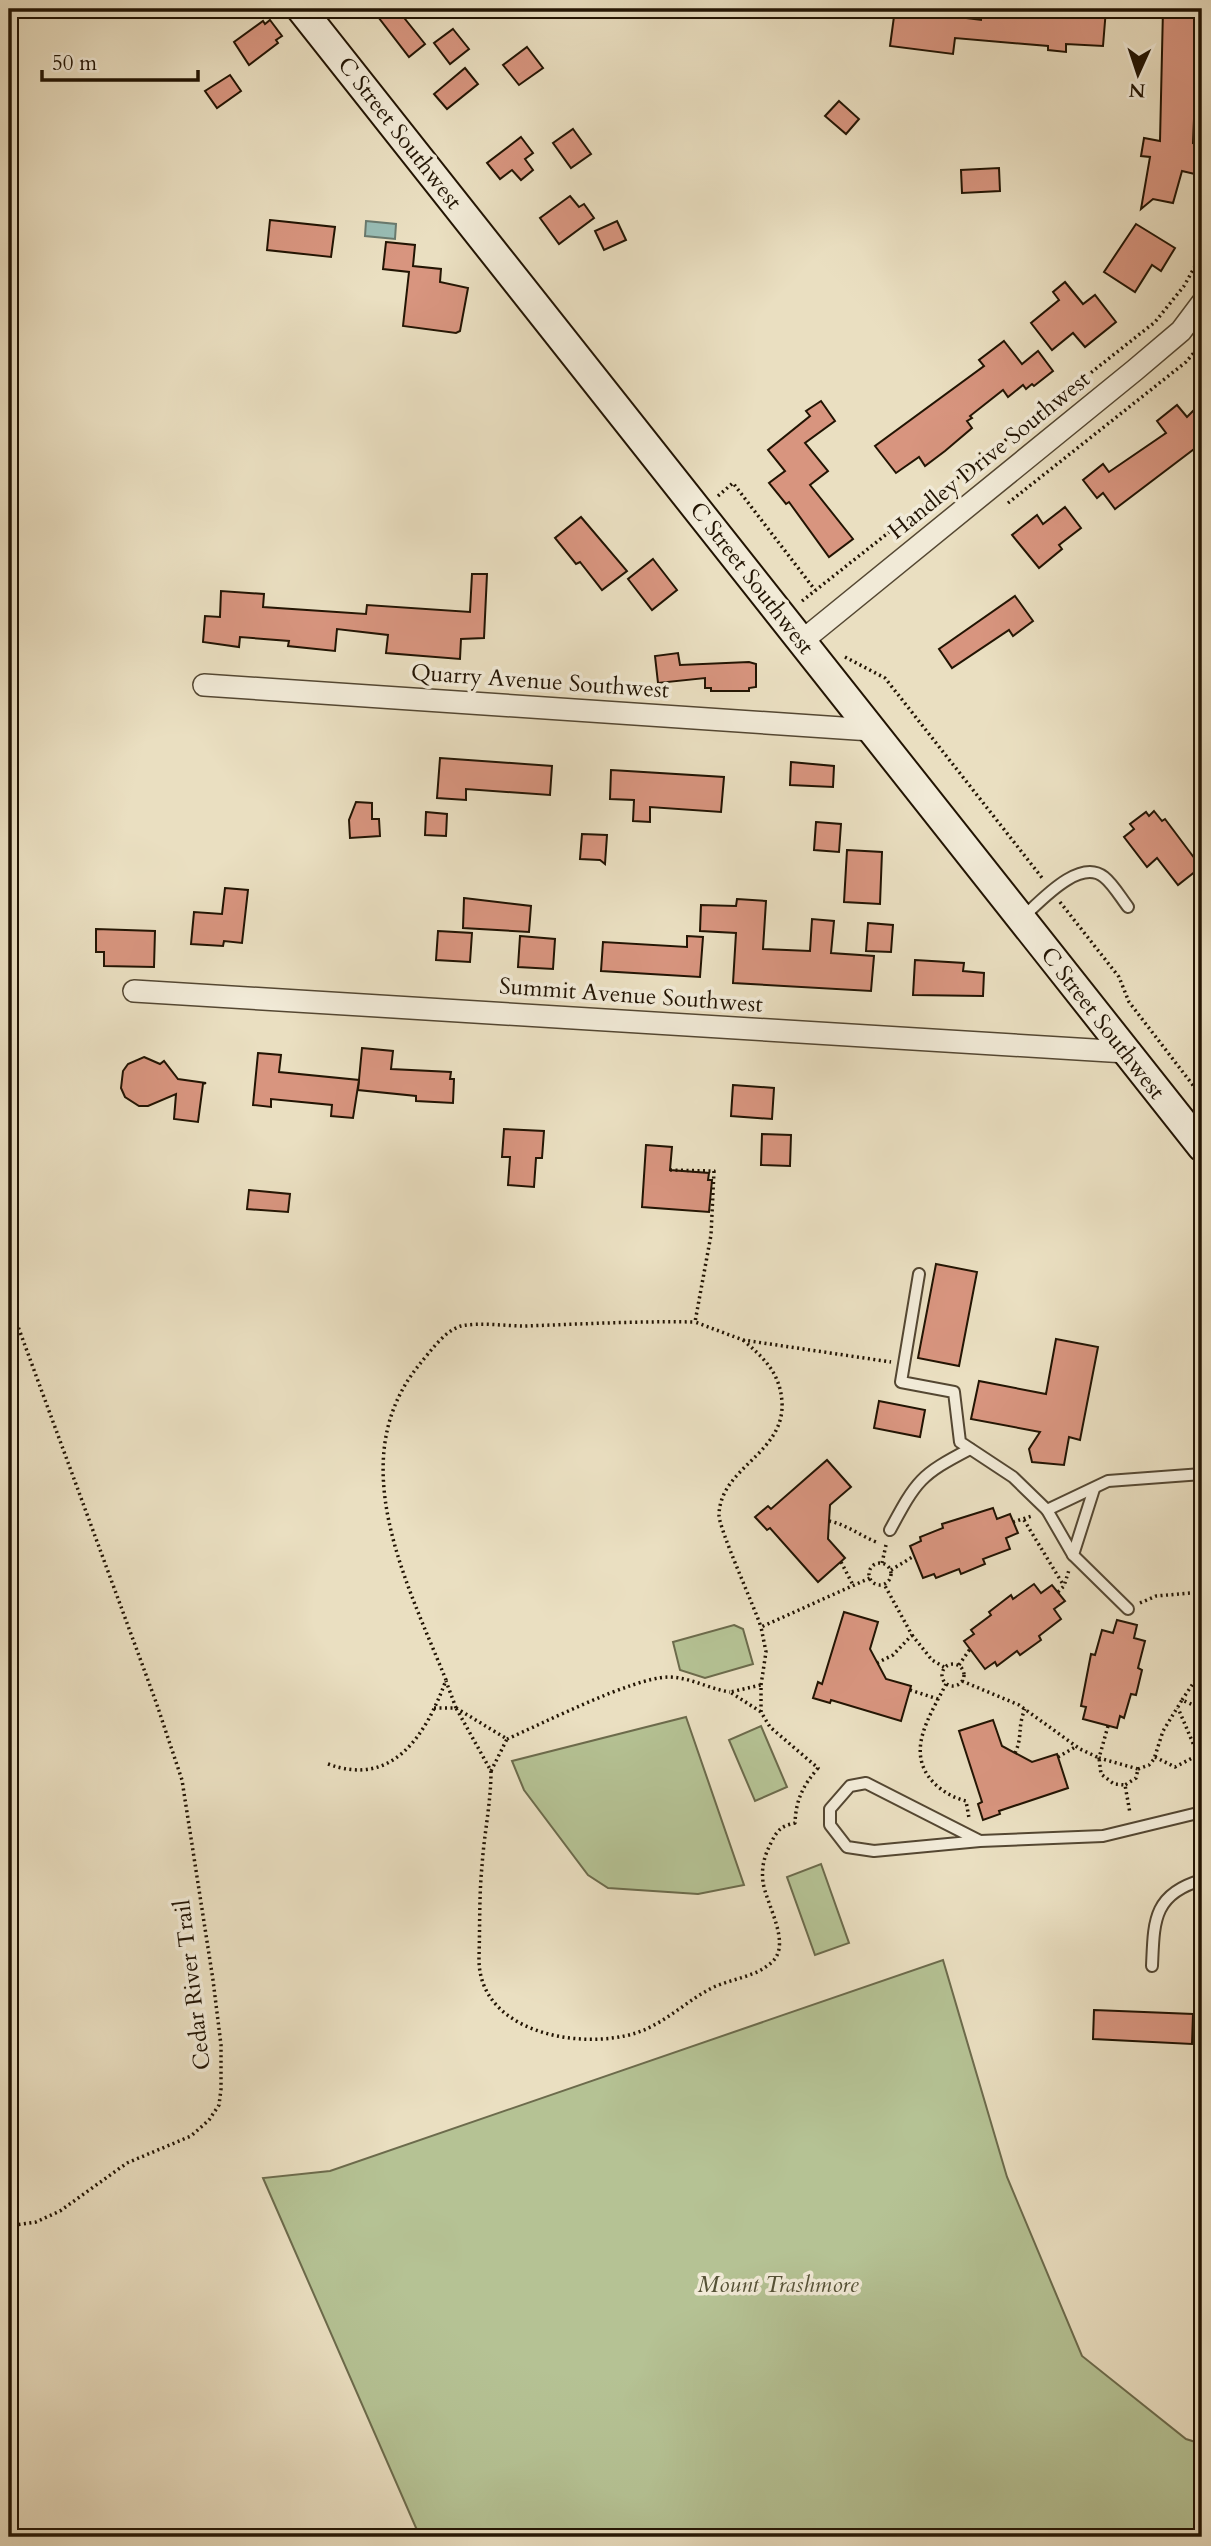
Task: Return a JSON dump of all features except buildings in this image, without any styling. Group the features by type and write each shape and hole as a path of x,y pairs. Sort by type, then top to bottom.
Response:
{"main road":[{"name":"C Street Southwest","path":"301,9 1202,1147"}],"street":[{"name":"Handley Drive Southwest","path":"802,641 1135,370 1181,331 1202,303"},
{"name":"Quarry Avenue Southwest","path":"204,685 871,730"},
{"name":"Summit Avenue Southwest","path":"134,991 1126,1052"}],"lane":[{"path":"1021,919 1052,891 1077,874 1093,872 1104,876 1128,907"},
{"path":"919,1274 901,1382 954,1392 960,1442 1013,1477 1047,1510 1073,1555 1128,1609"},
{"path":"890,1530 912,1489 930,1470 970,1449"},
{"path":"1047,1510 1108,1481 1202,1474"},
{"path":"1073,1555 1094,1489"},
{"path":"980,1841 866,1783 850,1786 830,1809 830,1825 847,1847 874,1851 980,1841 1103,1836 1202,1812"},
{"path":"1152,1966 1154,1917 1167,1900 1189,1884 1202,1880"}],"path":[{"path":"800,603 1155,322 1184,286 1202,254"},
{"path":"1003,506 1186,362 1202,343"},
{"path":"699,511 733,483 815,590"},
{"path":"840,654 885,678 1119,976 1129,1002 1202,1097"},
{"path":"670,1170 714,1171 710,1235 695,1322"},
{"name":"Cedar River Trail","path":"9,1302 164,1724 182,1780 221,2045 219,2105 209,2120 191,2136 127,2163 60,2211 36,2222 9,2227"},
{"path":"491,1771 456,1707 390,1533 384,1494 383,1450 392,1410 408,1378 438,1342 460,1326 614,1321 695,1322 743,1340 773,1342 904,1364"},
{"path":"743,1340 775,1371 781,1391 783,1418 772,1439 726,1489 719,1517 761,1627 766,1652 761,1685 761,1712"},
{"path":"1024,1520 1064,1586"},
{"path":"829,1521 849,1525 861,1537 887,1545 882,1563"},
{"path":"1058,1592 1064,1586 1073,1555"},
{"path":"891,1570 914,1556"},
{"path":"841,1562 853,1585"},
{"path":"882,1563 891,1570"},
{"path":"882,1563 872,1567 870,1578 874,1583 884,1584"},
{"path":"884,1584 891,1577 891,1570"},
{"path":"761,1627 870,1578"},
{"path":"884,1584 912,1635 932,1660 944,1667"},
{"path":"1128,1609 1156,1596 1202,1592"},
{"path":"877,1662 893,1655 912,1635"},
{"path":"959,1665 970,1649"},
{"path":"951,1663 959,1665 964,1671 962,1681 957,1685 946,1684 941,1674 944,1667 951,1663"},
{"path":"962,1681 1025,1709 1077,1746 1099,1758 1138,1769 1149,1765 1163,1731 1202,1670"},
{"path":"730,1692 761,1712 770,1727 818,1768 804,1785 796,1803 795,1823 783,1825 764,1856 763,1881 780,1944 776,1959 762,1971 712,1988 665,2020 636,2033 597,2039 569,2039 529,2027 501,2010 486,1994 479,1967 481,1868 491,1799 491,1771 507,1739 633,1686 666,1677 687,1678 711,1689 730,1692 761,1685"},
{"path":"328,1764 348,1771 371,1771 396,1760 416,1739 446,1680"},
{"path":"946,1684 919,1744 922,1771 955,1799 966,1801 970,1816 965,1834"},
{"path":"910,1690 938,1699"},
{"path":"1182,1700 1202,1709"},
{"path":"434,1708 456,1707 507,1739"},
{"path":"1178,1708 1202,1764"},
{"path":"1015,1754 1021,1741 1018,1725 1025,1709"},
{"path":"1108,1726 1099,1758 1101,1774 1114,1784 1125,1785 1136,1778 1138,1769"},
{"path":"1058,1758 1077,1746"},
{"path":"1154,1757 1175,1767 1198,1755"},
{"path":"1125,1785 1133,1829"}],"green space":[{"path":"734,1625 743,1629 753,1664 705,1678 680,1670 673,1642"},
{"path":"686,1717 744,1885 698,1894 608,1888 588,1875 524,1790 512,1761"},
{"path":"761,1726 787,1787 755,1801 729,1740"},
{"path":"821,1864 849,1943 815,1955 787,1877"},
{"name":"Mount Trashmore","path":"943,1960 1007,2177 1082,2356 1186,2439 1202,2444 1202,2537 420,2537 263,2178 330,2171"}],"water":[{"path":"366,221 396,224 395,239 365,236"}]}
